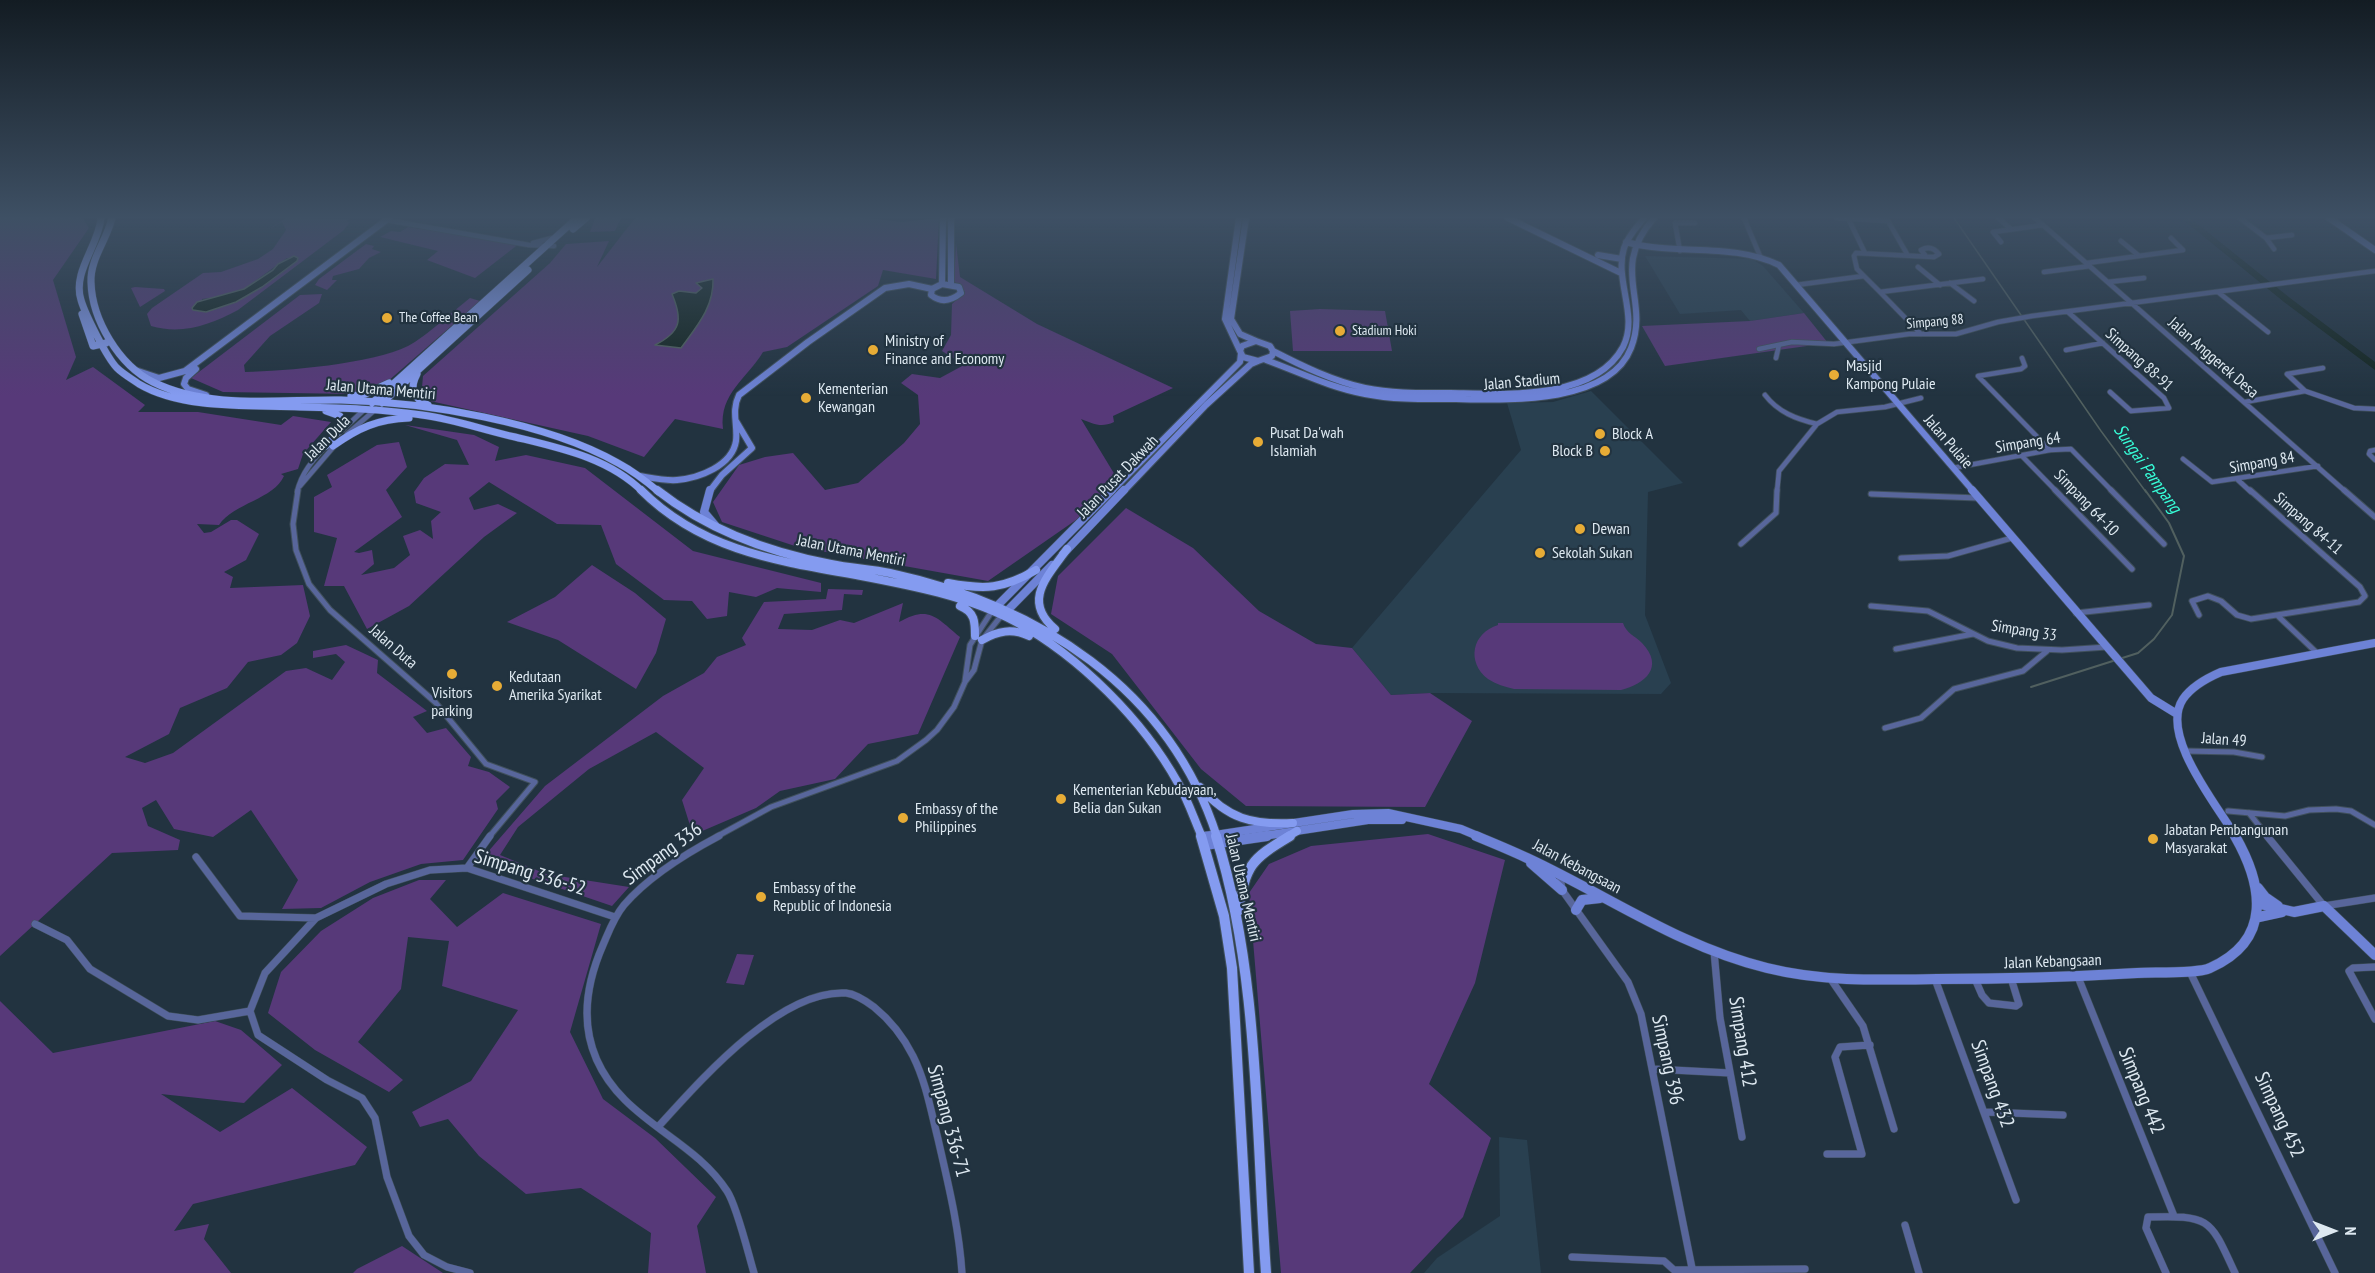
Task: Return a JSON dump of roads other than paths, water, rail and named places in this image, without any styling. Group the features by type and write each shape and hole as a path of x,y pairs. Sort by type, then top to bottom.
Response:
{"main road":[{"name":"Jalan Utama Mentiri","path":"81,277 80,299 102,345 114,364 128,377 168,396 213,404 365,409 375,405"},
{"name":"Jalan Utama Mentiri","path":"91,277 89,288 92,299 117,350 133,369 173,389 206,395 375,405 436,413 568,450 601,463 632,480 662,511 691,529 737,550 771,560 943,595 992,611 1055,646 1093,676 1154,746 1179,784 1204,841 1224,916 1232,968 1249,1273"},
{"path":"133,369 159,378 185,371 311,277"},
{"path":"206,395 185,387 184,381 315,277"},
{"path":"375,405 401,376 511,277"},
{"path":"375,405 383,402 520,277"},
{"path":"942,277 942,284"},
{"path":"951,277 951,284"},
{"path":"1231,277 1225,319 1230,333 1239,344 1240,352 1247,359 1257,361 1266,360 1272,356 1273,351"},
{"path":"1237,277 1231,319 1233,326 1239,336 1256,341"},
{"name":"Jalan Stadium","path":"1256,341 1270,346 1273,351 1309,370 1340,382 1391,392 1497,393 1554,389 1589,378 1608,365 1623,347 1627,333 1622,277"},
{"name":"Jalan Stadium","path":"1266,360 1337,387 1390,398 1489,400 1539,397 1578,390 1609,374 1625,358 1631,348 1634,335 1631,277"},
{"name":"Jalan Pulaie","path":"1790,277 2151,698 2177,714"},
{"path":"640,476 678,480 702,473 722,462 734,452 735,401 739,395 808,342 885,288 909,284 932,289 942,284 951,284 959,287 961,293 955,298 939,301 931,295 932,289"},
{"path":"102,345 106,343 109,335"},
{"path":"1240,352 1242,346 1256,341"},
{"name":"Jalan Pusat Dakwah","path":"992,611 1036,570 1240,362 1240,352"},
{"name":"Jalan Pusat Dakwah","path":"1001,616 1206,405 1257,361"},
{"path":"420,369 413,381 412,395 436,413"},
{"path":"245,398 351,396 376,390 401,376"},
{"name":"Jalan Utama Mentiri","path":"383,402 574,442 615,460 640,476 688,516 776,552 932,582 1010,609 1088,655 1145,709 1171,742 1192,778 1218,839 1238,916 1250,1021 1266,1273"},
{"path":"310,408 340,416 342,421 339,430 330,446"},
{"path":"330,446 364,424 377,420 436,413"},
{"path":"719,530 704,512 705,500 718,479 752,448 735,420"},
{"path":"1067,549 1041,586 1037,598 1038,612 1049,625 1081,645 1088,655"},
{"path":"932,582 982,590 1002,587 1036,570"},
{"path":"920,590 970,609 974,615 978,638 1003,630 1014,630 1048,647 1093,676"},
{"path":"2177,714 2186,695 2199,682 2221,672 2375,643"},
{"name":"Jalan Kebangsaan","path":"1204,841 1295,827 1368,820 1413,820 1461,829 1518,853 1684,939 1766,968 1830,978 2078,977 2209,969 2225,961 2242,946 2254,929 2259,917 2260,904 2256,885 2241,846 2185,751 2180,738 2177,714"},
{"path":"1192,778 1211,801 1241,820 1295,827"},
{"path":"1238,916 1242,883 1248,867 1258,854 1295,827"},
{"path":"1518,853 1562,890"},
{"path":"2256,885 2265,897 2287,912"},
{"path":"1576,910 1582,900 1602,898"},
{"path":"2260,904 2287,912"},
{"path":"2259,917 2273,912 2312,910 2324,906 2375,955"}],"street":[{"path":"1796,285 1853,277"},
{"path":"1865,277 1921,334"},
{"path":"1931,277 1940,285"},
{"name":"Jalan Anggerek Desa","path":"2103,277 2375,517"},
{"name":"Simpang 88","path":"1759,349 1792,342 1845,342 1921,334 1956,334 1998,322 2326,277"},
{"path":"2108,282 2144,278"},
{"path":"1880,292 1983,279"},
{"path":"1950,284 1974,301"},
{"path":"2218,292 2268,332"},
{"name":"Simpang 88-91","path":"2068,312 2164,398 2169,408 2131,411 2110,392"},
{"path":"2066,350 2103,343"},
{"path":"1776,358 1779,345"},
{"path":"2022,358 2025,366 2020,369 1978,376 2050,450"},
{"path":"2323,368 2287,374 2305,391 2354,408 2375,409"},
{"path":"2245,402 2305,391"},
{"path":"1765,395 1774,407 1788,415 1817,424"},
{"path":"1741,544 1776,513 1779,506 1776,478 1779,471 1817,424 1837,412 1897,405 1921,398"},
{"name":"Jalan Dula","path":"300,486 330,446 375,405"},
{"path":"330,446 365,409"},
{"name":"Simpang 64","path":"1953,468 2050,450 2071,449 2164,544"},
{"path":"2375,450 2370,451 2369,454 2375,460"},
{"name":"Simpang 64-10","path":"2021,455 2132,570"},
{"name":"Simpang 84","path":"2183,459 2212,482 2238,480 2318,466"},
{"name":"Simpang 84-11","path":"2238,480 2360,587 2365,596 2359,602 2296,611 2279,617"},
{"name":"Jalan Duta","path":"300,486 293,524 296,549 309,584 330,610 435,702 486,764 535,782 487,839 467,868"},
{"path":"1871,494 1909,494 1952,499 1978,498"},
{"path":"1901,558 1948,556 2012,538"},
{"path":"2199,615 2192,601 2212,596 2220,599 2242,617 2279,617 2317,653"},
{"path":"2076,613 2149,605"},
{"name":"Simpang 33","path":"1871,606 1920,609 1936,614 1973,634 2002,645 2046,651 2107,647"},
{"name":"Simpang 336","path":"754,1273 728,1192 697,1155 626,1101 604,1076 587,1034 586,1000 596,960 615,916 641,887 693,850 734,825 789,800 879,770 908,754 937,730 954,707 965,682 974,670 978,638 992,611"},
{"name":"Simpang 336","path":"978,638 1001,616"},
{"path":"1896,649 1973,634"},
{"path":"1885,728 1921,718 1954,689 2024,671 2046,651"},
{"name":"Jalan 49","path":"2185,751 2234,752 2262,757"},
{"path":"2228,811 2285,816 2308,810 2336,808 2351,811 2375,825"},
{"path":"2249,813 2324,906 2375,898"},
{"path":"196,857 240,916 316,918"},
{"name":"Simpang 336-52","path":"250,1011 265,973 316,918 386,884 430,870 467,868 615,916"},
{"name":"Simpang 396","path":"1560,875 1562,890 1628,982 1635,996 1653,1069 1692,1271"},
{"path":"35,924 67,940 90,969 178,1020 250,1011 258,1035 327,1080 362,1098 375,1118 387,1177 409,1236 424,1255 447,1267 470,1273"},
{"name":"Simpang 412","path":"1714,951 1720,1018 1742,1137"},
{"path":"2375,968 2353,968 2349,971 2375,1019"},
{"name":"Simpang 452","path":"2190,971 2335,1273"},
{"name":"Simpang 442","path":"2078,977 2174,1216"},
{"path":"1830,978 1863,1026 1894,1129"},
{"path":"1975,979 1989,1005 2016,1006 2019,1004 2019,998 2011,978"},
{"name":"Simpang 432","path":"1935,979 2016,1200"},
{"name":"Simpang 336-71","path":"658,1127 707,1074 761,1027 803,1002 822,996 846,993 862,998 894,1027 917,1063 950,1190 961,1245 962,1273"},
{"path":"1827,1154 1862,1154 1835,1057 1840,1047 1870,1045"},
{"path":"1653,1069 1730,1073"},
{"path":"1984,1112 2063,1115"},
{"path":"2166,1273 2145,1221 2152,1216 2200,1219 2211,1226 2235,1273"},
{"path":"1905,1225 1919,1273"},
{"path":"1572,1257 1664,1261 1674,1270 1692,1271 1805,1269"}],"waterway":[{"name":"Sungai Pampang","path":"1995,277 2146,492"},
{"path":"2259,277 2375,367"},
{"name":"Sungai Pampang","path":"2031,687 2138,653 2154,639 2172,615 2184,556 2169,523 2145,490"}],"place":[{"name":"The Coffee Bean","path":"387,318"},
{"name":"Stadium Hoki","path":"1340,331"},
{"name":"Ministry of Finance and Economy","path":"873,350"},
{"name":"Masjid Kampong Pulaie","path":"1834,375"},
{"name":"Kementerian Kewangan","path":"806,398"},
{"name":"Block A","path":"1600,434"},
{"name":"Pusat Da'wah Islamiah","path":"1258,442"},
{"name":"Block B","path":"1605,451"},
{"name":"Dewan","path":"1580,529"},
{"name":"Sekolah Sukan","path":"1540,553"},
{"name":"Visitors parking","path":"452,674"},
{"name":"Kedutaan Amerika Syarikat","path":"497,686"},
{"name":"Kementerian Kebudayaan, Belia dan Sukan","path":"1061,799"},
{"name":"Embassy of the Philippines","path":"903,818"},
{"name":"Jabatan Pembangunan Masyarakat","path":"2153,839"},
{"name":"Embassy of the Republic of Indonesia","path":"761,897"}]}
